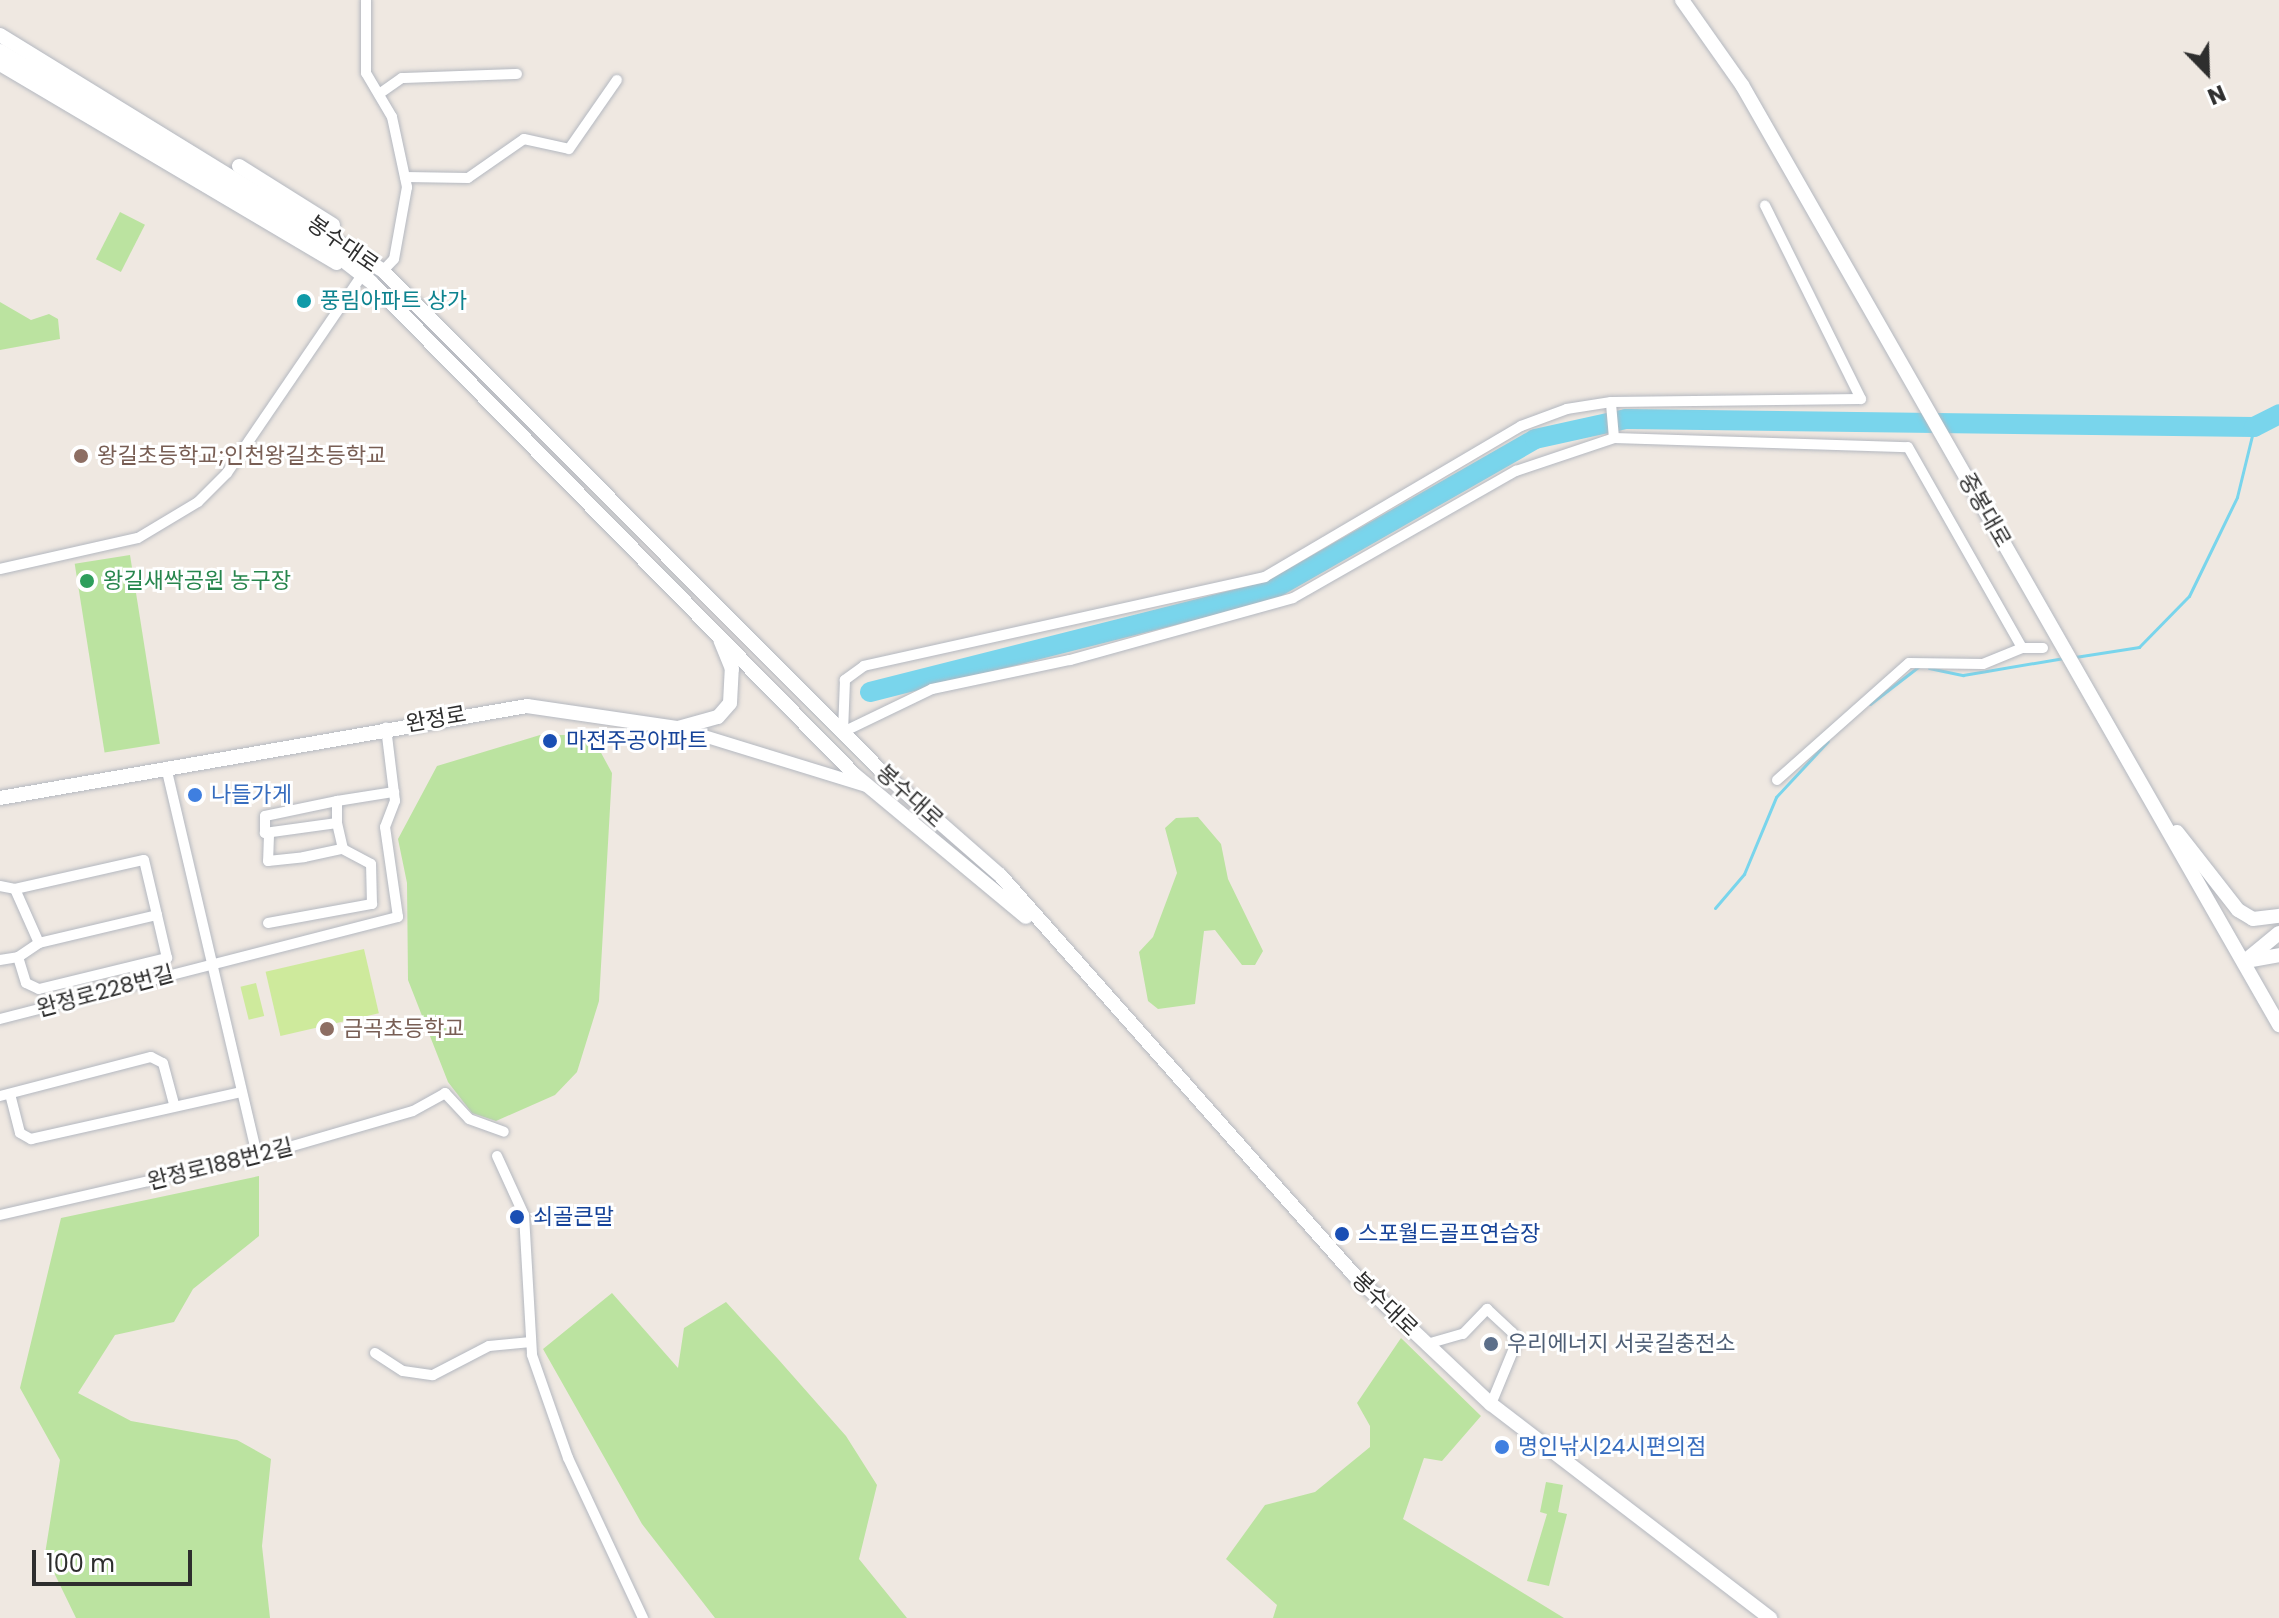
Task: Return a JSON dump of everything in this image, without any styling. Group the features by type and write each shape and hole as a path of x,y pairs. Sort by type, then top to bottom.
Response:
{"main road":[{"name":"중봉대로","path":"1682,0 1742,85 2279,1025"},
{"path":"0,25 302,202 383,271"},
{"name":"봉수대로","path":"0,35 383,271 843,732 1000,875 1355,1276 1491,1404 1770,1618"},
{"name":"봉수대로","path":"0,51 359,272 715,628 868,786"},
{"path":"0,64 314,253 359,272"},
{"path":"678,728 718,717 730,703 732,669 715,628"},
{"name":"완정로","path":"0,798 386,728 527,706 678,728"},
{"path":"803,720 820,719 820,709"},
{"path":"868,786 941,824"},
{"path":"868,786 1057,943"},
{"path":"2164,819 2238,910 2253,919 2279,916"},
{"path":"2245,961 2279,933"},
{"path":"2245,961 2279,955"}],"street":[{"path":"366,0 366,73 392,117 405,177 394,259 383,271"},
{"path":"379,94 402,78 517,74"},
{"path":"405,177 468,178 524,139 569,149 617,80"},
{"path":"1765,206 1861,399 1612,402 1521,426 1265,577 864,666 845,680 843,732 932,689 1070,660 1293,598 1516,471 1614,437 1908,447 2022,648"},
{"path":"0,569 138,538 198,502 227,473 359,272"},
{"path":"1612,402 1614,437"},
{"path":"1777,780 1909,663 1983,664 2022,648 2043,648"},
{"path":"268,923 372,904 371,864 343,849 271,863 265,816 394,792 386,728"},
{"name":"완정로","path":"678,728 868,786"},
{"path":"166,767 257,1156"},
{"name":"완정로228번길","path":"0,1019 398,917 385,827 394,792"},
{"path":"337,801 337,823 343,849"},
{"path":"269,835 337,823"},
{"path":"0,886 15,889 144,860 167,958 39,989 26,983 18,957"},
{"path":"15,889 39,943"},
{"path":"0,960 18,957 39,943 157,915"},
{"path":"39,989 47,1006"},
{"path":"174,1104 163,1063 151,1057 5,1095 20,1133 31,1139 174,1104 241,1092"},
{"name":"완정로188번2길","path":"0,1215 257,1156 445,1093 469,1119 504,1132"},
{"path":"497,1156 524,1215 531,1342 568,1458 643,1618"},
{"path":"1427,1344 1463,1334 1487,1309 1512,1332 1517,1341 1491,1404"},
{"path":"375,1353 403,1371 433,1375 489,1346 531,1342"}],"green space":[{"path":"120,212 145,225 121,272 96,259"},
{"path":"0,302 31,320 49,314 58,319 60,339 0,350"},
{"path":"130,555 160,744 105,752 75,564"},
{"path":"540,735 576,735 599,749 612,773 599,1001 577,1072 555,1095 496,1121 472,1113 448,1082 408,980 407,883 398,839 437,766"},
{"path":"1198,817 1221,844 1228,879 1263,951 1255,965 1242,965 1215,930 1204,931 1195,1004 1158,1009 1148,1001 1139,952 1153,937 1177,873 1165,828 1176,818"},
{"path":"364,949 379,1013 280,1036 266,972"},
{"path":"256,983 264,1016 249,1020 240,987"},
{"path":"259,1176 259,1236 193,1289 174,1322 115,1335 78,1393 131,1421 237,1440 271,1459 262,1546 270,1618 76,1618 45,1554 60,1460 20,1388 61,1218"},
{"path":"612,1293 678,1368 684,1328 726,1302 778,1359 846,1436 877,1485 859,1559 907,1618 715,1618 642,1524 543,1349"},
{"path":"1401,1338 1481,1416 1442,1461 1424,1458 1403,1519 1564,1618 1273,1618 1277,1605 1226,1559 1265,1505 1315,1492 1370,1447 1370,1426 1357,1403"},
{"path":"1546,1482 1563,1485 1558,1512 1567,1514 1549,1586 1527,1581 1547,1514 1540,1512"}],"waterway":[{"path":"870,692 1270,591 1535,439 1626,419 2254,427 2279,414"},
{"path":"2075,657 2139,647 2189,596 2237,497 2254,427"},
{"path":"1929,668 1963,675 2063,658"},
{"path":"1870,704 1918,667"},
{"path":"1715,908 1744,874 1776,797 1828,741"}],"place":[{"name":"풍림아파트 상가","path":"304,301"},
{"name":"왕길초등학교;인천왕길초등학교","path":"81,456"},
{"name":"왕길새싹공원 농구장","path":"87,581"},
{"name":"마전주공아파트","path":"550,741"},
{"name":"나들가게","path":"195,795"},
{"name":"금곡초등학교","path":"327,1029"},
{"name":"쇠골큰말","path":"517,1217"},
{"name":"스포월드골프연습장","path":"1342,1234"},
{"name":"우리에너지 서곶길충전소","path":"1491,1344"},
{"name":"명인낚시24시편의점","path":"1502,1447"}]}
